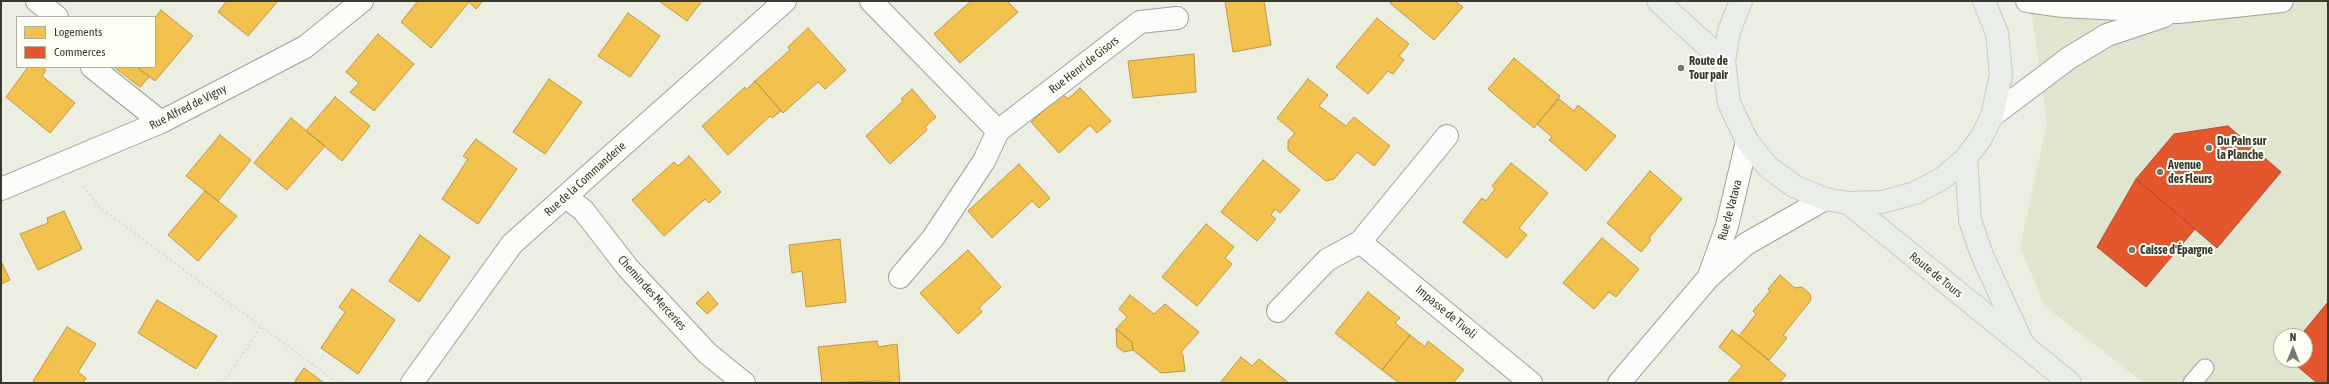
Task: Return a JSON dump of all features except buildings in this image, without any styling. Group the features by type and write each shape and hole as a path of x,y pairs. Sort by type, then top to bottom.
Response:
{"main road":[{"path":"1658,1 1724,61"},
{"path":"1740,1 1729,31 1724,61 1729,103 1747,141 1768,167 1794,186 1825,199 1848,203 1882,202 1915,193 1943,178 1966,158 1981,138 1992,116 2001,75 1997,33 1984,1"},
{"name":"Route de Tours","path":"1966,158 1970,220 1982,256 2024,347"},
{"name":"Route de Tours","path":"1848,203 2070,383"}],"street":[{"path":"37,1 56,16"},
{"name":"Rue Alfred de Vigny","path":"1,189 161,122 306,47 362,1"},
{"name":"Rue de la Commanderie","path":"412,383 512,244 785,1"},
{"path":"871,1 998,131"},
{"path":"2027,1 2063,6 2178,12 2282,1"},
{"path":"1992,116 2070,58 2107,35 2178,12"},
{"name":"Rue Henri de Gisors","path":"900,277 933,238 984,161 998,131 1140,22 1177,18"},
{"path":"93,68 161,122"},
{"path":"1278,311 1327,260 1360,242 1447,136"},
{"name":"Rue de Vatava","path":"1709,277 1727,226 1747,141"},
{"name":"Chemin des Merceries","path":"566,197 583,210 628,268 707,353 744,383"},
{"name":"Rue de Vatava","path":"1619,383 1709,277 1746,244 1825,199"},
{"name":"Impasse de Tivoli","path":"1360,242 1531,383"}],"lane":[{"path":"2192,383 2205,368"}],"path":[{"path":"65,163 100,208 338,383"},
{"path":"223,383 261,326"}],"shaded area":[{"path":"2030,1 2328,1 2328,383 2144,383 2045,306 2020,248 2047,123"}],"place":[{"name":"Route de Tour pair","path":"1681,68"},
{"name":"Du Pain sur la Planche","path":"2209,148"},
{"name":"Avenue des Fleurs","path":"2160,172"},
{"name":"Caisse d'Épargne","path":"2132,250"}]}
